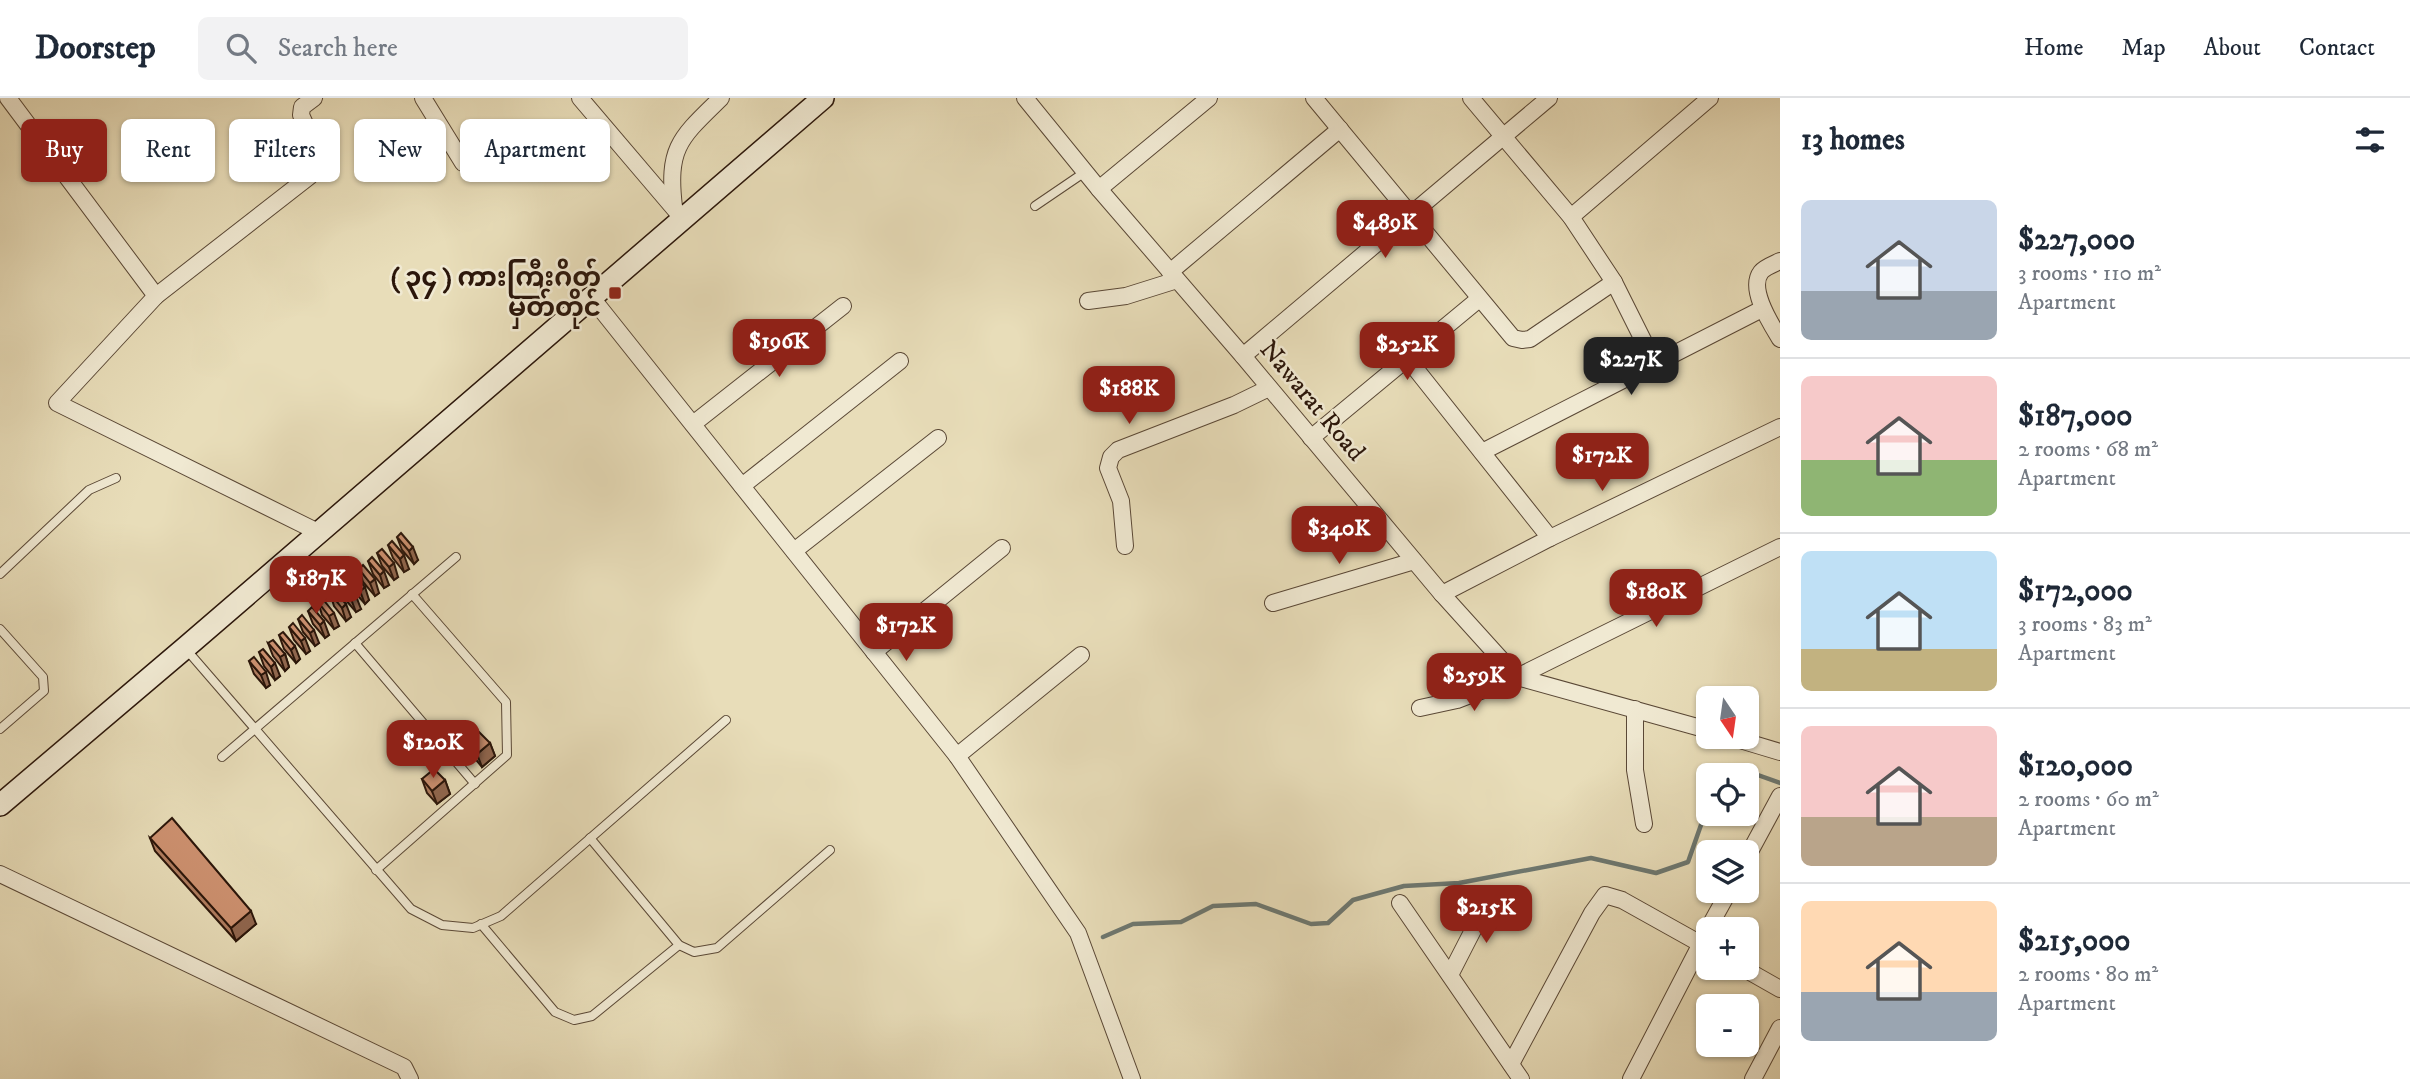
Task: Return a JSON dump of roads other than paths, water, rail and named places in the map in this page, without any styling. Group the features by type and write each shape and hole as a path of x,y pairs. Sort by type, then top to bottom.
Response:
{"main road":[{"path":"0,805 592,299 679,213 823,98"}],"street":[{"path":"8,98 156,296"},
{"path":"314,98 302,107 301,115 318,153 310,176 156,296 57,403 318,532"},
{"path":"423,98 460,158"},
{"path":"580,98 679,213"},
{"path":"679,213 670,178 673,155 691,128 721,98"},
{"path":"1099,189 1209,98"},
{"path":"1314,98 1513,338 1530,339 1614,282"},
{"path":"1471,98 1570,217 1614,282 1655,364"},
{"path":"1243,356 1549,98"},
{"path":"1570,217 1710,98"},
{"name":"Nawarat Road","path":"1029,99 1099,189 1442,594 1517,677"},
{"path":"1088,301 1126,296 1174,276 1340,128"},
{"path":"1780,261 1764,269 1757,283 1762,309 1780,339"},
{"path":"592,299 957,756 1078,933 1132,1079"},
{"path":"1311,438 1479,299"},
{"path":"692,424 843,306"},
{"path":"1482,452 1762,309"},
{"path":"1408,358 1550,538"},
{"path":"742,486 900,361"},
{"path":"1125,546 1121,501 1108,468 1111,457 1118,450 1221,410 1269,388"},
{"path":"1442,594 1550,538 1780,427"},
{"path":"794,551 938,438"},
{"path":"1420,708 1457,700 1517,677 1780,547"},
{"path":"874,652 1002,548"},
{"path":"1273,603 1415,561"},
{"path":"957,756 1081,655"},
{"path":"1517,677 1696,727"},
{"path":"1635,709 1635,770 1644,824"},
{"path":"1759,742 1777,745"},
{"path":"1756,840 1778,800"},
{"path":"0,874 404,1067 410,1079"},
{"path":"1511,1064 1592,913 1605,895 1696,933"},
{"path":"1450,975 1489,899"},
{"path":"1400,903 1521,1079"},
{"path":"1631,1079 1696,957"},
{"path":"1759,977 1780,989"},
{"path":"1753,1079 1780,1027"}],"lane":[{"path":"1035,206 1085,172"},
{"path":"0,574 89,490 116,478"},
{"path":"222,757 456,557"},
{"path":"376,870 507,755 506,702 412,594"},
{"path":"0,629 43,677 44,691 0,729"},
{"path":"355,643 475,784"},
{"path":"185,648 411,909 443,925 473,928 501,916 726,720"},
{"path":"590,838 679,945 694,952 716,948 830,850"},
{"path":"481,925 555,1012 574,1020 592,1016 679,945"}],"waterway":[{"path":"1759,775 1780,783"},
{"path":"1103,937 1133,924 1181,922 1213,906 1256,904 1311,924 1328,923 1353,900 1404,886 1459,883 1591,858 1656,873 1688,862 1701,826"}],"place":[{"name":"( ၃၄ ) ကားကြီးဂိတ် မှတ်တိုင်","path":"615,293"}]}
